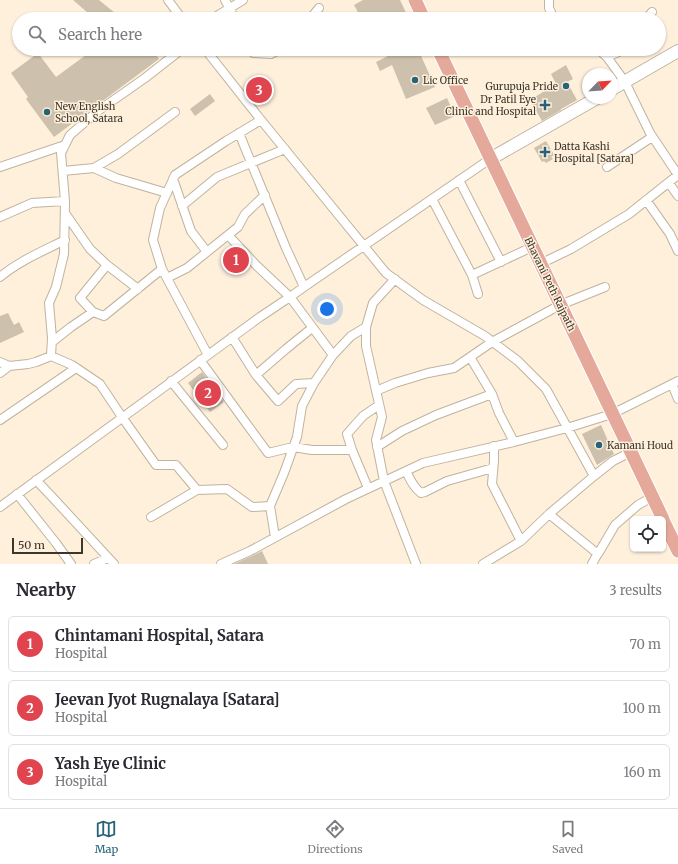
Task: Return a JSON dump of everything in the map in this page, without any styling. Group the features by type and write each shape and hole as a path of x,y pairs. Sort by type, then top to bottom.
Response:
{"main road":[{"path":"414,0 420,12"},
{"path":"618,86 678,51"},
{"name":"Bhavani Peth Rajpath","path":"441,56 662,516"},
{"path":"490,159 586,104"},
{"name":"Bhavani Peth Rajpath","path":"666,525 678,551"}],"street":[{"path":"168,0 177,12"},
{"path":"225,0 232,12"},
{"path":"223,12 243,0"},
{"path":"549,0 551,12"},
{"path":"316,12 319,8"},
{"path":"51,356 52,342 49,303 56,287 64,254 65,240 65,200 61,153 70,135 98,111 173,56"},
{"path":"211,56 284,149 386,273 423,300 485,336 518,361 546,389 594,476"},
{"path":"540,264 571,249 629,214 678,175 652,137 625,82 607,58 611,56"},
{"path":"63,171 94,168 118,154 175,112"},
{"path":"208,355 162,270 153,240 160,208 175,175 261,120"},
{"path":"239,133 286,248 304,287"},
{"path":"607,167 652,137"},
{"path":"0,167 65,145"},
{"path":"182,206 218,177 284,149"},
{"path":"0,507 260,317 290,298 490,159"},
{"path":"94,168 116,178 167,193"},
{"path":"173,180 190,231 206,252"},
{"path":"459,180 500,262"},
{"path":"668,183 678,196"},
{"path":"166,278 187,268 238,227 245,214 265,195"},
{"path":"432,199 472,275 478,294"},
{"path":"0,216 32,203 65,200"},
{"path":"646,200 670,234 678,251"},
{"path":"65,212 90,249 107,265 138,289"},
{"path":"228,235 290,298 332,355"},
{"path":"0,277 32,256 65,240"},
{"path":"472,275 532,247"},
{"path":"107,265 80,298 93,312 104,316 162,270"},
{"path":"395,279 373,302 366,327 366,346 382,417 376,440 384,481 416,564"},
{"path":"376,391 395,383 428,373 454,368 492,342 560,305 605,287"},
{"path":"52,342 93,312"},
{"path":"275,537 270,506 294,447 302,406 314,383 332,355 351,336 366,327"},
{"path":"256,375 286,348 312,328"},
{"path":"232,337 256,375 278,401 296,384 314,383"},
{"path":"0,362 9,366 28,364 51,356 72,365 100,384 156,465 176,465 197,490"},
{"path":"470,357 492,394 499,413 514,442"},
{"path":"200,360 268,453 294,447 312,450 352,450"},
{"path":"0,373 9,366"},
{"path":"0,420 76,368"},
{"path":"171,381 223,445"},
{"path":"221,564 250,551 368,488 424,463 514,442 612,414 675,383 678,399"},
{"path":"377,447 402,431 436,415 492,394"},
{"path":"368,488 347,434 363,416 379,405"},
{"path":"494,446 492,484 521,541"},
{"path":"483,564 521,541 549,514 594,476 613,461 631,452"},
{"path":"406,471 416,490 421,493 447,481 493,468"},
{"path":"36,480 111,561"},
{"path":"151,518 197,490 227,489 252,507 270,506"},
{"path":"17,494 71,564"},
{"path":"592,564 615,525 638,505 652,497"},
{"path":"549,514 598,553"},
{"path":"94,564 111,561"}],"building":[{"path":"73,0 99,0 114,12 87,12"},
{"path":"363,0 400,0 406,12 358,12 354,5"},
{"path":"34,56 40,56 56,77 84,56 157,56 159,59 54,137 26,99 28,97 11,73"},
{"name":"Lic Office","path":"388,56 421,56 435,87 406,99 392,65 380,71 376,62"},
{"path":"566,65 573,79 567,82 577,100 542,121 530,100 556,84 551,74"},
{"path":"266,79 272,89 253,101 246,92"},
{"path":"210,94 215,101 195,116 190,109"},
{"path":"447,98 455,116 435,125 426,108"},
{"path":"546,141 554,155 551,157 553,159 546,163 544,161 542,162 534,148"},
{"path":"231,247 245,264 233,274 224,263 227,260 222,254"},
{"path":"8,313 14,325 19,322 24,332 0,343 0,316"},
{"path":"202,372 224,402 210,412 188,383"},
{"name":"Kamani Houd","path":"601,425 614,454 597,465 582,434"},
{"path":"262,551 268,564 234,564 252,556"}],"place":[{"name":"Lic Office","path":"415,80"},
{"name":"Gurupuja Pride","path":"566,86"},
{"name":"Yash Eye Clinic","path":"259,90"},
{"name":"Dr Patil Eye Clinic and Hospital","path":"545,105"},
{"name":"New English School, Satara","path":"47,112"},
{"name":"Datta Kashi Hospital [Satara]","path":"545,152"},
{"name":"Chintamani Hospital, Satara","path":"236,260"},
{"name":"Jeevan Jyot Rugnalaya [Satara]","path":"208,393"},
{"name":"Kamani Houd","path":"599,445"}]}
